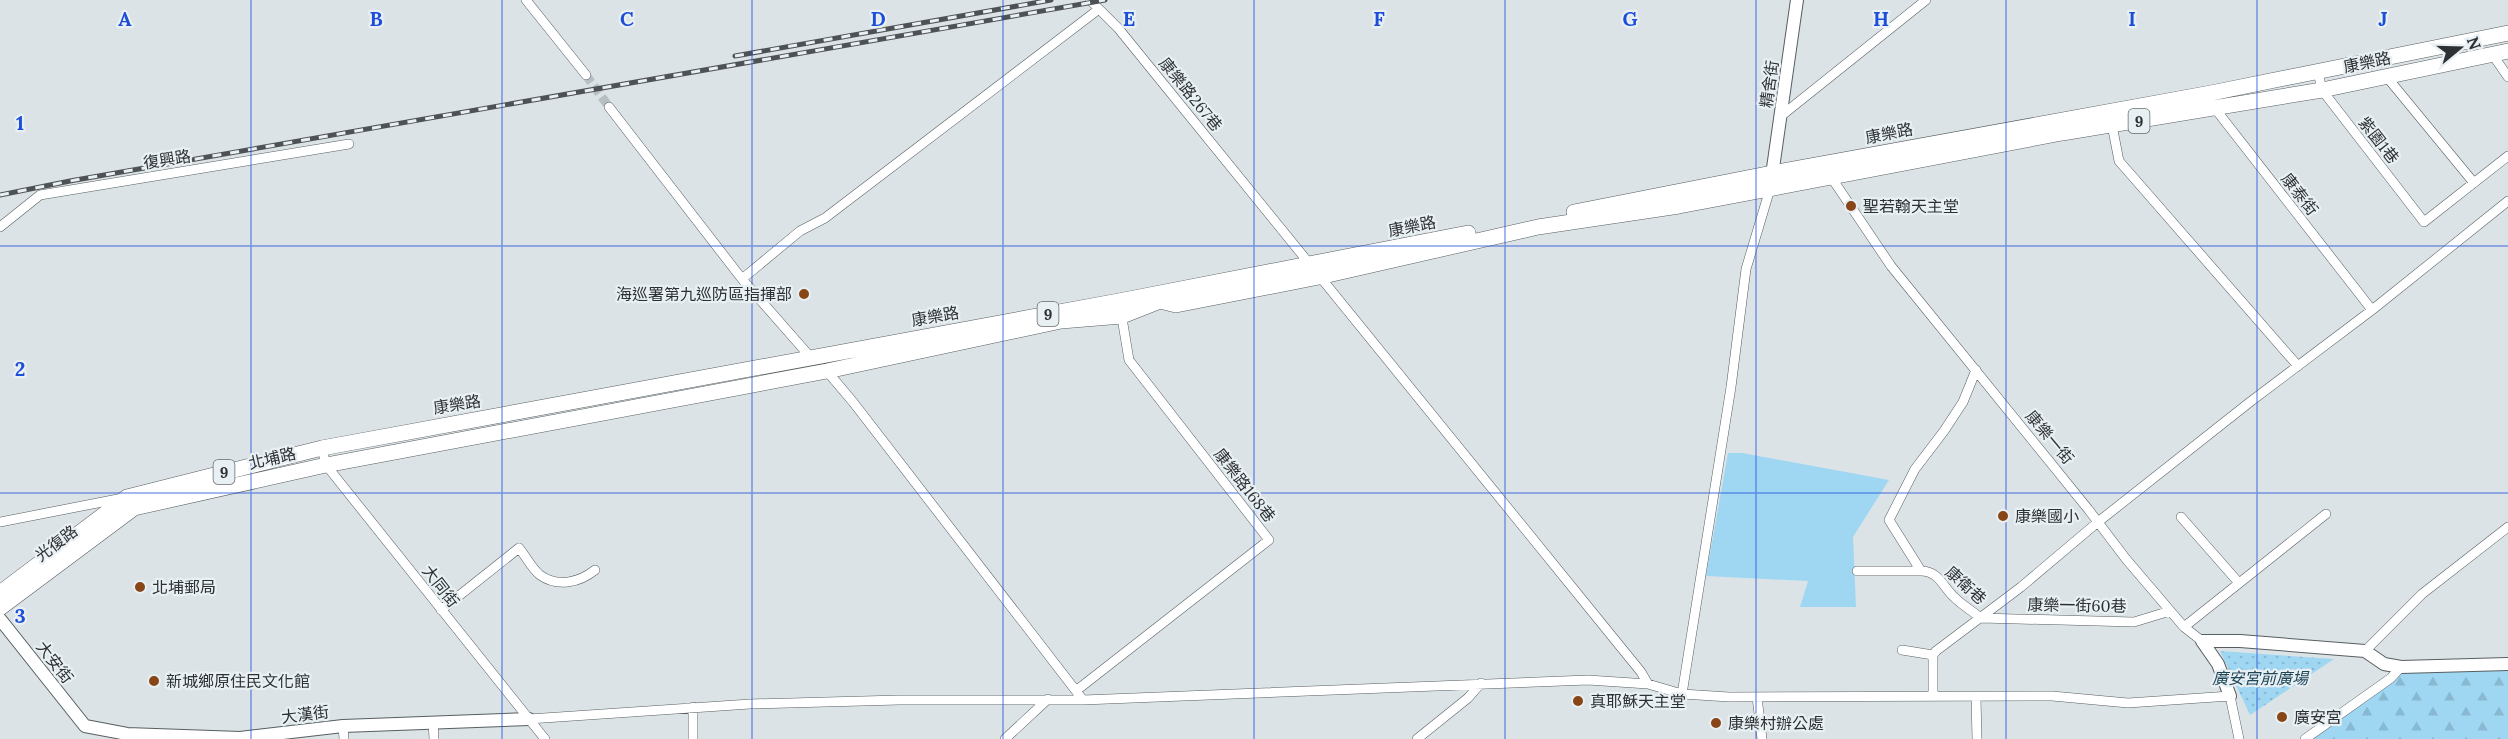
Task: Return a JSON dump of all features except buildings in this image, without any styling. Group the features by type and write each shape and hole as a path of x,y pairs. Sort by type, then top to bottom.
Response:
{"main road":[{"name":"康樂路","path":"322,448 1119,301 1314,271 1538,227 1770,189 1829,170 2508,33"},
{"name":"康樂路","path":"326,465 827,371 1061,321 1122,316 1160,301 1176,305 1314,271 1772,172 1829,170 2214,109 2322,90 2508,51"},
{"path":"535,410 538,426"},
{"name":"北埔路","path":"130,502 322,448"},
{"name":"北埔路","path":"130,502 326,465"},
{"name":"光復路","path":"0,593 130,502"},
{"name":"光復路","path":"0,608 130,502"}],"street":[{"path":"526,0 586,75"},
{"name":"康樂路267巷","path":"1090,0 1118,28 1267,210 1314,271 1641,672 1648,684"},
{"name":"精舍街","path":"1770,189 1797,0"},
{"path":"1781,116 1926,0"},
{"path":"742,279 800,231 825,218 1099,9"},
{"path":"2492,54 2508,76"},
{"name":"紫園1巷","path":"2318,72 2322,90 2424,222 2474,183"},
{"path":"2386,76 2474,183 2508,156"},
{"name":"康泰街","path":"2211,93 2214,109 2372,310"},
{"path":"609,107 742,279 809,357 827,371 854,402 1083,700"},
{"path":"2112,125 2119,161 2298,366"},
{"name":"復興路","path":"0,227 40,195 349,144"},
{"name":"康樂一街","path":"1829,170 1891,266 2184,627 2202,641 2218,664 2230,696 2239,736"},
{"path":"1682,694 1724,434 1746,269 1770,189"},
{"path":"1933,696 1933,655 1956,634 1981,618 2098,522 2372,310 2508,201"},
{"name":"康樂路168巷","path":"1077,690 1269,540 1129,360 1119,301"},
{"name":"康衛巷","path":"1976,370 1963,402 1915,469 1889,520 1922,571 1925,570 1942,580 1950,594 1981,618"},
{"name":"大同街","path":"322,448 326,465 545,739"},
{"name":"北埔路","path":"0,522 130,502"},
{"path":"2184,627 2326,514"},
{"path":"2181,517 2239,583"},
{"path":"2365,651 2422,594 2508,527"},
{"path":"441,609 519,548 540,575 565,583 585,578 595,570"},
{"path":"1857,571 1922,571"},
{"name":"康樂一街60巷","path":"1981,618 2134,622 2170,610"},
{"name":"大安街","path":"0,619 85,726"},
{"path":"2202,641 2240,641 2365,651 2384,664 2401,667 2508,664"},
{"path":"1902,650 1933,655"},
{"path":"2305,739 2391,678 2401,667"},
{"path":"529,719 693,707 899,700 1083,700 1588,680 1648,684 1682,694 1757,697 2052,696 2127,703 2230,696"},
{"path":"1417,739 1468,698 1480,683"},
{"path":"1757,697 1762,739"},
{"path":"1976,697 1977,739"},
{"path":"1005,739 1048,699"},
{"path":"693,707 693,739"},
{"name":"大漢街","path":"85,726 127,734 240,738 343,726 529,719"},
{"path":"433,722 434,739"},
{"path":"343,726 344,739"}],"green space":[{"path":"1728,453 1742,453 1889,480 1853,537 1856,607 1800,607 1808,581 1706,576"},
{"name":"廣安宮前廣場","path":"2220,651 2334,659 2250,715"},
{"path":"2508,661 2508,739 2301,739 2398,668"}],"tunnel":[{"path":"586,75 609,107"}],"railway":[{"path":"735,56 1051,0"},
{"path":"0,195 1105,0"}],"place":[{"name":"聖若翰天主堂","path":"1851,206"},
{"name":"海巡署第九巡防區指揮部","path":"804,294"},
{"name":"康樂國小","path":"2003,516"},
{"name":"北埔郵局","path":"140,587"},
{"name":"新城鄉原住民文化館","path":"154,681"},
{"name":"真耶穌天主堂","path":"1578,701"},
{"name":"廣安宮","path":"2282,717"},
{"name":"康樂村辦公處","path":"1716,723"}]}
